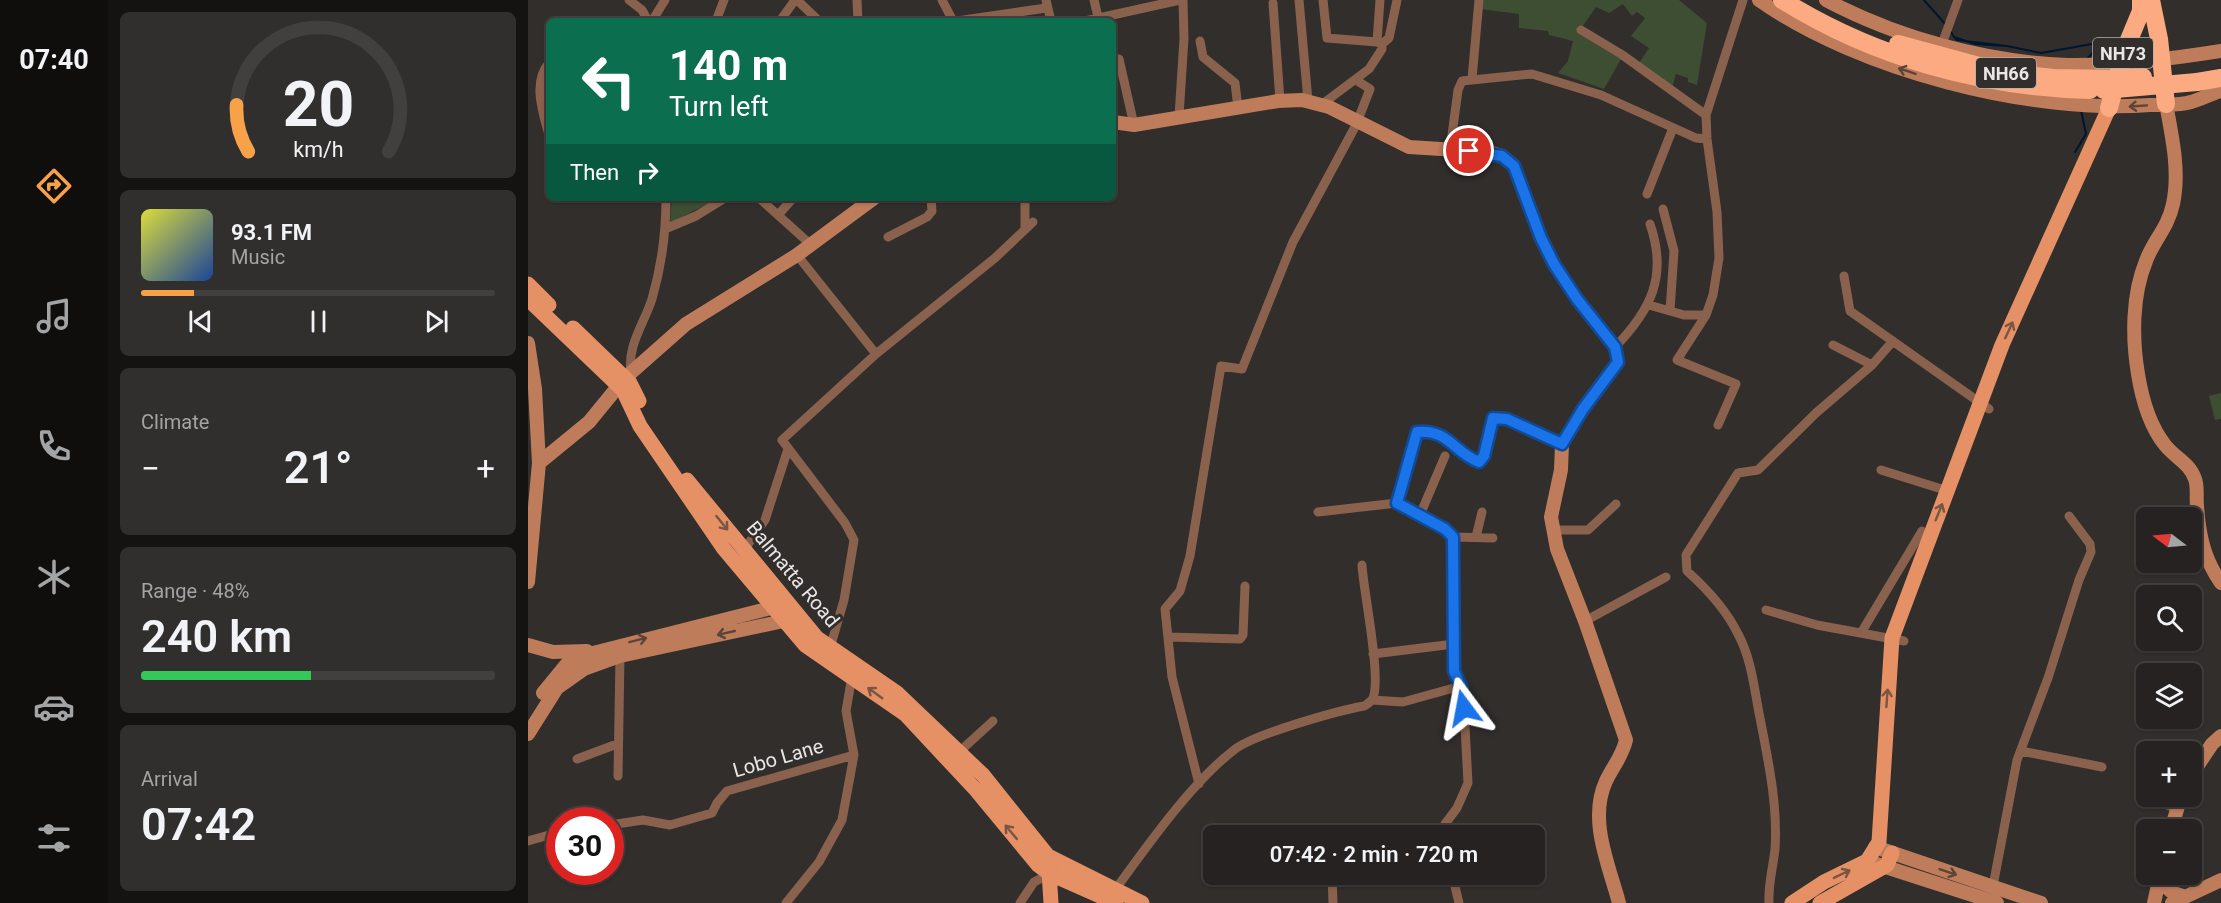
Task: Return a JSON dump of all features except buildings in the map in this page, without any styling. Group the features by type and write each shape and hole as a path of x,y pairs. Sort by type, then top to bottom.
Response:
{"highway":[{"name":"NH66","path":"1782,0 1851,37 1897,49 2036,77 2221,78"},
{"name":"NH66","path":"1805,0 1897,49"},
{"name":"NH73","path":"2109,108 2120,63 2141,11 2141,0"},
{"name":"NH73","path":"2151,0 2166,104"},
{"name":"NH66","path":"2199,77 2221,67"}],"main road":[{"path":"1792,903 1871,854 1882,832 1884,738 1898,639 1948,491 1984,405 2002,345 2109,108"},
{"name":"Balmatta Road","path":"528,284 630,382 649,424 683,476 744,550 780,605 798,618 830,648 897,693 983,775 1059,873"},
{"path":"528,299 625,379 640,426 724,549 780,605 783,621 805,645 905,714 976,790 1038,865 1116,896 1142,903"},
{"path":"1820,903 1889,859"},
{"path":"1051,903 1059,873"},
{"path":"1059,873 1061,903"}],"street":[{"path":"629,0 648,18"},
{"path":"652,18 665,0"},
{"path":"717,18 724,0"},
{"path":"782,18 796,0 816,18"},
{"path":"857,0 858,18"},
{"path":"942,0 953,18"},
{"path":"1094,0 1098,17"},
{"path":"1095,18 1181,0 1184,39 1179,116"},
{"path":"1299,0 1314,103"},
{"path":"1323,0 1327,38 1379,43 1389,38 1396,0"},
{"path":"1314,103 1356,80 1380,55 1380,0"},
{"path":"1472,79 1479,0"},
{"path":"1718,425 1737,384 1677,360 1706,315 1713,296 1719,258 1718,212 1707,139 1706,115 1743,0"},
{"path":"1759,0 1801,27 1904,70 1980,90 2109,108 2190,103 2221,91"},
{"path":"1826,0 1840,3 1883,25 1942,44 2011,59 2068,65 2120,63 2221,51"},
{"path":"1942,44 1958,0"},
{"path":"1273,3 1280,101"},
{"path":"971,18 1046,4"},
{"path":"1581,30 1621,54 1706,115"},
{"path":"1200,41 1203,57 1235,83 1238,108"},
{"path":"1119,59 1134,125"},
{"path":"546,67 540,90 546,120"},
{"path":"1450,150 1458,90 1462,81 1532,74 1601,95 1696,138 1707,139"},
{"path":"1199,784 1172,677 1165,609 1180,591 1190,556 1221,366 1242,369 1293,242 1358,122 1370,89 1356,80"},
{"path":"1116,122 1134,125 1280,101 1314,103 1409,147 1488,152 1502,156 1514,166 1541,238 1554,264 1577,299 1615,347 1618,362 1583,409 1562,444 1561,470 1551,517 1557,549 1586,621 1626,740 1622,757 1606,781 1599,802 1599,829 1619,903"},
{"path":"2190,103 2179,119 2174,152 2173,207 2161,237 2146,260 2133,330 2144,402 2154,429 2166,447 2186,462 2196,480 2200,539 2209,566 2221,583"},
{"path":"2166,104 2174,152"},
{"path":"1647,194 1673,128"},
{"path":"625,379 631,352 652,298 665,229 666,201"},
{"path":"665,229 696,216 720,201"},
{"path":"763,201 809,243"},
{"path":"779,214 790,201"},
{"path":"539,463 589,422 625,379 686,324 797,255 809,243 870,201"},
{"path":"888,237 927,217 932,211 931,201"},
{"path":"830,648 844,600 854,540 845,523 782,440 876,354 994,258 1029,225 1025,201"},
{"path":"1664,209 1674,251 1670,311"},
{"path":"1615,347 1639,322 1649,305 1655,280 1656,243 1650,224"},
{"path":"797,255 876,354"},
{"path":"1844,276 1850,311 1939,371 1984,405"},
{"path":"1649,305 1670,311 1706,315"},
{"path":"1769,903 1768,885 1775,849 1774,807 1770,768 1749,657 1722,608 1710,592 1687,571 1686,555 1738,473 1758,470 1816,413 1872,365 1893,341"},
{"path":"528,343 535,388 539,463 528,582"},
{"path":"1833,345 1872,365"},
{"path":"528,403 528,485"},
{"path":"1397,503 1417,432 1436,433 1447,438 1479,462 1484,456 1493,418 1507,419 1562,444"},
{"path":"744,550 765,520 789,449"},
{"path":"1420,515 1445,456"},
{"path":"1881,470 1948,491"},
{"path":"1318,512 1397,503 1453,537 1493,538"},
{"path":"1554,530 1588,530 1616,504"},
{"path":"1476,537 1482,512"},
{"path":"1993,886 2021,751 2048,678 2079,580 2091,552 2090,544 2069,516"},
{"path":"1861,633 1922,531"},
{"path":"1445,825 1457,808 1468,783 1465,751 1468,741 1461,686 1454,671 1453,537"},
{"path":"1116,896 1199,784 1236,748 1291,727 1364,706 1371,700 1374,693 1373,654 1362,565"},
{"path":"1586,621 1666,577"},
{"path":"1168,637 1240,639 1243,635 1245,586"},
{"path":"528,719 556,675 566,665 780,605"},
{"path":"1766,610 1817,626 1898,639"},
{"path":"528,645 553,652 596,658 620,656 798,618"},
{"path":"1373,654 1454,645"},
{"path":"618,776 620,656"},
{"path":"528,734 556,688 596,658"},
{"name":"Lobo Lane","path":"624,823 643,820 670,825 695,820 712,813 717,803 728,791 736,787 854,755 846,711 852,676"},
{"path":"1371,700 1403,702 1461,686"},
{"path":"959,752 993,721"},
{"path":"2202,758 2211,744 2221,736"},
{"path":"577,759 617,744"},
{"path":"2021,751 2102,766"},
{"path":"786,903 819,862 842,820 854,755"},
{"path":"528,841 546,836"},
{"path":"1871,854 1993,886 2041,903"},
{"path":"1889,859 1997,903"},
{"path":"1020,903 1034,882 1059,873"},
{"path":"2181,901 2221,880"},
{"path":"1332,885 1333,903"},
{"path":"1455,885 1459,903"},
{"path":"1835,903 1849,885"},
{"path":"2154,903 2157,885"},
{"path":"2166,885 2181,901"},
{"path":"2181,901 2221,888"}],"green space":[{"path":"1480,0 1679,0 1707,23 1697,85 1688,82 1688,78 1676,74 1672,88 1639,63 1649,48 1631,36 1645,18 1637,12 1632,16 1623,4 1609,13 1596,7 1578,33 1621,59 1604,89 1558,73 1568,61 1573,41 1549,35 1548,31 1519,28 1519,14 1480,9"},
{"path":"672,201 713,201 670,223"},
{"path":"2221,393 2221,419 2215,420 2209,396"}],"waterway":[{"path":"1924,0 1946,25"},
{"path":"1951,32 1954,37 1975,44 2007,46 2041,53 2103,42 2086,60"},
{"path":"1954,37 1957,40 2041,53 2103,42 2085,61"},
{"path":"2075,152 2086,134 2081,110"}],"route":[{"path":"1464,708 1461,686 1454,671 1453,537 1445,529 1397,503 1412,443 1417,432 1436,433 1447,438 1479,462 1484,456 1491,421 1498,417 1562,444 1583,409 1618,362 1615,347 1577,299 1554,264 1541,238 1514,166 1502,156 1488,152 1469,151"}]}
